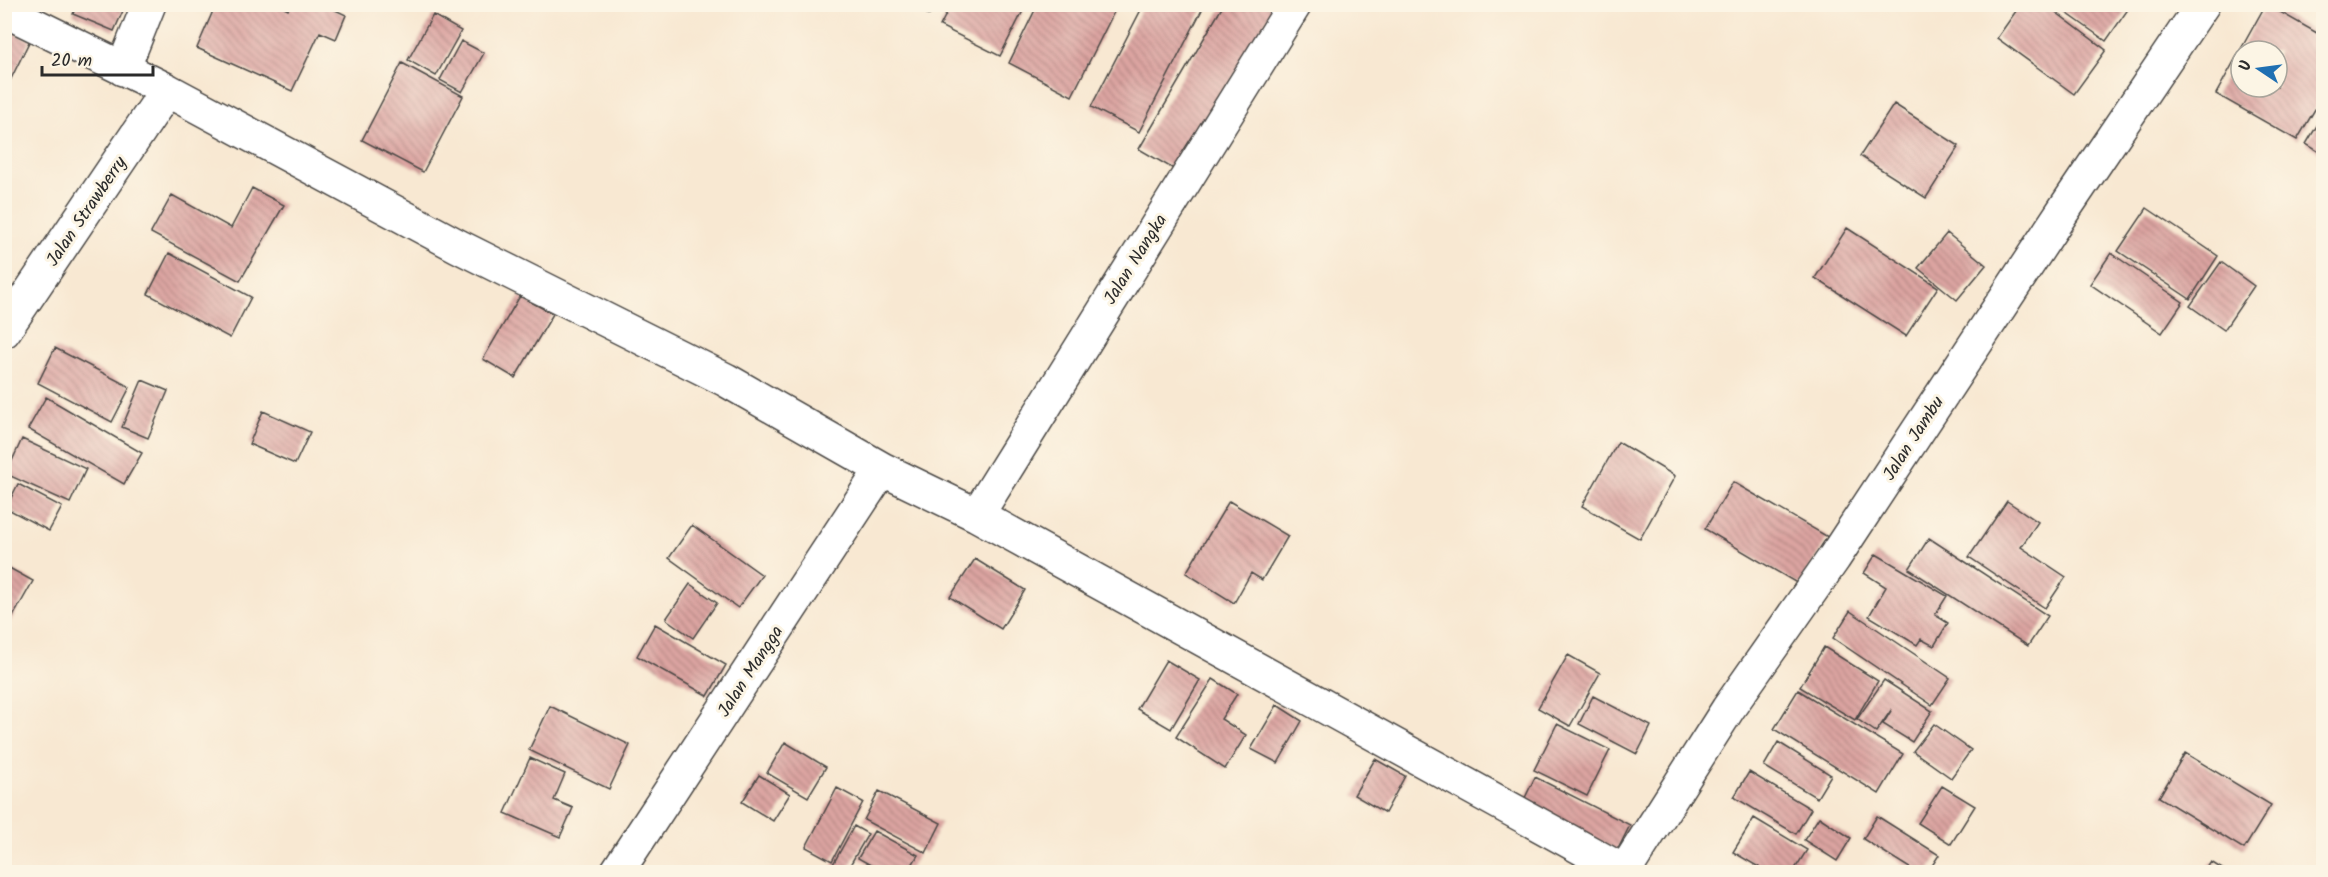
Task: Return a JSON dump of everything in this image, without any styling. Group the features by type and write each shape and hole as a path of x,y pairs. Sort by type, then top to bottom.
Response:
{"street":[{"path":"123,69 149,4"},
{"name":"Jalan Nangka","path":"977,515 1295,4"},
{"name":"Jalan Jambu","path":"1625,872 1728,709 1834,558 2203,4"},
{"path":"4,10 167,90 458,246 726,380 882,470 977,515 1625,872"},
{"name":"Jalan Strawberry","path":"4,331 167,90"},
{"name":"Jalan Mangga","path":"617,873 882,470"}],"building":[{"path":"77,4 126,4 114,31 73,14"},
{"path":"216,4 276,4 288,10 290,4 323,4 346,15 336,39 320,32 292,91 197,48"},
{"path":"909,4 935,4 929,15"},
{"path":"1038,4 1118,4 1072,96 1009,63"},
{"path":"1144,4 1205,4 1139,132 1091,107"},
{"path":"1224,4 1275,6 1177,171 1139,149"},
{"path":"2021,4 2045,4 2106,50 2074,94 1997,38"},
{"path":"2054,4 2124,4 2129,8 2106,41"},
{"path":"2266,4 2324,37 2324,94 2297,140 2216,94 2229,71 2229,99 2289,99 2289,39 2247,39"},
{"path":"951,5 1026,5 1000,56 940,26"},
{"path":"433,15 461,31 436,76 408,60"},
{"path":"4,28 30,40 4,93"},
{"path":"461,41 484,53 462,92 440,80"},
{"path":"402,63 463,96 423,172 362,140"},
{"path":"1894,104 1959,146 1926,198 1860,156"},
{"path":"2324,114 2324,155 2306,144"},
{"path":"252,188 284,205 240,281 151,233 172,195 231,228"},
{"path":"2147,208 2218,256 2190,299 2118,251"},
{"path":"1847,228 1938,287 1906,336 1815,278"},
{"path":"1947,233 1986,265 1957,300 1918,268"},
{"path":"169,253 251,297 230,338 148,294"},
{"path":"2111,253 2183,302 2162,333 2090,284"},
{"path":"2221,262 2254,286 2224,330 2190,306"},
{"path":"520,296 553,314 515,378 483,359"},
{"path":"55,348 130,387 112,422 38,383"},
{"path":"142,380 168,391 148,438 122,427"},
{"path":"46,397 142,453 124,484 28,429"},
{"path":"263,411 310,432 295,464 249,444"},
{"path":"22,439 86,469 70,503 6,474"},
{"path":"1618,442 1675,476 1640,539 1582,506"},
{"path":"1733,482 1828,537 1800,585 1705,529"},
{"path":"18,484 62,507 49,531 6,508"},
{"path":"1229,501 1288,536 1262,580 1251,573 1234,603 1186,573"},
{"path":"2007,501 2038,522 2021,547 2066,577 2045,608 1969,557"},
{"path":"692,525 762,575 738,608 669,558"},
{"path":"1929,538 2048,616 2028,646 1909,569"},
{"path":"1876,554 1947,596 1935,615 1948,623 1934,646 1921,639 1917,645 1869,616 1886,587 1864,573"},
{"path":"975,559 1025,590 1001,629 950,597"},
{"path":"4,565 33,581 10,622 4,619"},
{"path":"690,584 717,603 693,638 666,619"},
{"path":"1850,611 1950,678 1932,705 1833,638"},
{"path":"655,624 726,665 708,696 637,656"},
{"path":"1824,647 1878,681 1855,720 1800,687"},
{"path":"1568,655 1600,673 1570,726 1538,708"},
{"path":"1166,660 1200,680 1171,729 1137,709"},
{"path":"1213,679 1237,694 1221,719 1246,735 1225,769 1176,737"},
{"path":"1884,680 1932,711 1912,742 1883,724 1892,709 1876,732 1857,719"},
{"path":"1798,690 1903,754 1879,794 1774,729"},
{"path":"1593,696 1651,726 1637,754 1579,724"},
{"path":"1277,705 1302,721 1278,763 1251,749"},
{"path":"550,706 630,745 609,789 529,750"},
{"path":"1557,724 1610,750 1587,796 1534,770"},
{"path":"1934,724 1971,750 1951,778 1913,751"},
{"path":"785,742 826,767 808,797 767,773"},
{"path":"1778,742 1831,775 1817,798 1764,766"},
{"path":"2185,753 2271,805 2244,849 2159,797"},
{"path":"530,758 565,774 554,800 573,808 560,837 505,813"},
{"path":"1375,759 1405,776 1385,813 1354,795"},
{"path":"1749,772 1811,809 1796,834 1734,797"},
{"path":"759,775 790,794 773,821 742,802"},
{"path":"1535,777 1630,825 1617,851 1523,802"},
{"path":"1942,786 1975,806 1951,844 1918,823"},
{"path":"837,788 863,802 832,861 806,847"},
{"path":"879,791 941,823 926,853 864,820"},
{"path":"1877,816 1939,855 1928,872 1916,872 1863,839"},
{"path":"1819,817 1851,838 1837,861 1804,840"},
{"path":"1754,818 1807,850 1793,872 1767,872 1733,852"},
{"path":"854,826 868,834 846,872 839,872 831,868"},
{"path":"874,831 918,855 908,872 883,872 858,858"},
{"path":"2211,862 2227,872 2204,872"}]}
